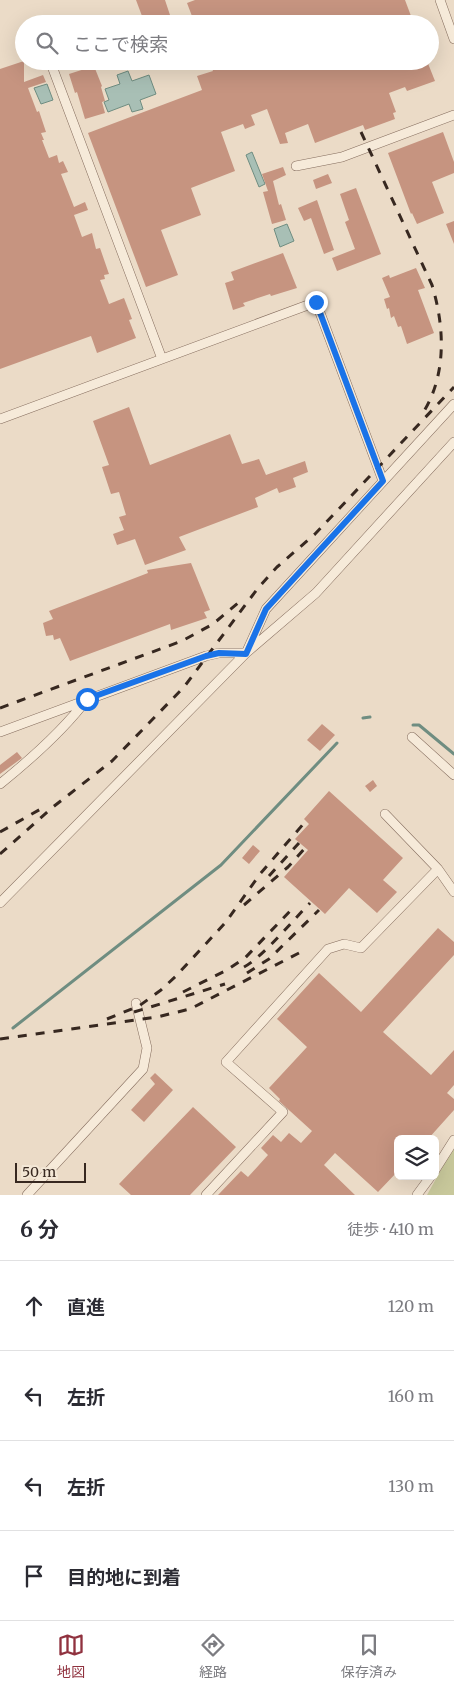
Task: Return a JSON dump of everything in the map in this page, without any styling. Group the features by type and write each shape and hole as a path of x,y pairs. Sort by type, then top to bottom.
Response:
{"street":[{"path":"440,0 454,39"},
{"path":"53,70 162,359"},
{"path":"296,166 342,157 454,115"},
{"path":"0,419 316,302 383,481"},
{"path":"246,654 266,609 454,404"},
{"path":"0,903 246,654 316,593 454,442"},
{"path":"0,732 206,656 219,653 246,654"},
{"path":"0,784 28,761 76,714 87,699"},
{"path":"412,737 454,775"},
{"path":"385,814 438,869 454,892"},
{"path":"206,1195 283,1112 226,1062 328,949 344,944 361,948 438,869"},
{"path":"27,1195 143,1069 147,1048 136,1004"},
{"path":"439,1164 454,1140"},
{"path":"417,1195 428,1180"}],"green space":[{"path":"454,1146 454,1195 427,1195 435,1180 439,1180 439,1173"}],"shaded area":[{"path":"128,71 132,81 149,75 156,94 140,100 143,109 132,112 129,104 108,112 104,102 109,100 105,89 120,84 117,75"},
{"path":"47,84 53,100 41,104 34,88"},
{"path":"252,152 265,184 259,187 246,155"},
{"path":"287,224 294,241 280,247 274,229"}],"building":[{"path":"136,0 165,0 170,15 142,15"},
{"path":"195,0 405,0 411,15 192,15 187,3"},
{"path":"15,64 15,70 24,70 24,82 43,75 46,82 28,88 46,132 41,133 44,140 42,140 49,158 57,155 59,163 63,161 68,172 61,174 74,207 85,202 88,210 74,215 82,237 92,233 96,249 100,248 109,274 104,275 105,279 100,280 109,304 124,298 132,319 129,320 136,338 97,353 91,336 0,369 0,69"},
{"path":"82,70 96,70 102,86 105,101 102,102 105,113 85,119 77,92 75,93 69,74"},
{"path":"431,70 435,81 407,91 405,87 389,93 396,112 393,113 395,119 365,130 363,125 315,143 308,124 285,133 288,143 280,144 267,109 251,115 255,125 245,129 243,124 221,132 235,171 191,188 201,215 161,230 178,275 146,287 88,133 202,90 197,76 213,71"},
{"path":"443,132 454,162 454,173 432,182 444,213 417,224 411,214 388,153"},
{"path":"283,167 286,175 273,181 279,205 281,204 286,220 272,224 263,192 268,191 262,174"},
{"path":"328,174 332,183 316,189 313,180"},
{"path":"356,188 381,254 337,271 332,258 355,249 345,222 349,220 340,194"},
{"path":"317,200 334,250 324,254 311,218 304,221 298,208"},
{"path":"454,221 454,244 446,224"},
{"path":"283,253 297,288 243,303 245,306 233,310 225,283 234,280 231,272"},
{"path":"416,268 425,288 418,290 434,333 407,344 401,326 398,327 394,316 391,318 389,308 387,309 384,299 390,297 382,278 389,275 390,278"},
{"path":"129,407 150,465 230,434 242,464 259,459 266,475 305,461 308,472 293,478 296,487 279,493 277,488 255,498 258,507 179,537 186,550 145,565 135,539 117,545 113,534 124,530 119,517 126,515 119,492 111,494 102,467 109,465 93,421"},
{"path":"191,563 210,610 204,612 207,618 171,630 170,624 70,661 60,638 54,640 53,635 46,636 43,623 53,619 49,611 148,573 147,570"},
{"path":"322,724 335,735 320,751 307,740"},
{"path":"17,752 22,758 0,774 0,765"},
{"path":"373,780 377,786 370,792 365,786"},
{"path":"329,791 403,858 383,880 397,892 377,913 349,888 325,914 284,877 308,850 295,839 309,824 304,819"},
{"path":"253,845 260,851 249,864 242,858"},
{"path":"438,928 454,942 454,955 383,1032 431,1075 454,1050 454,1085 447,1093 454,1099 454,1110 432,1135 394,1135 394,1175 378,1192 335,1153 324,1165 355,1195 218,1195 241,1171 248,1177 268,1155 261,1148 273,1135 281,1142 289,1133 301,1143 312,1131 279,1101 280,1099 269,1088 307,1047 277,1019 319,973 361,1012"},
{"path":"155,1073 173,1090 144,1122 131,1110 155,1084 150,1078"},
{"path":"193,1107 236,1147 190,1195 131,1195 119,1184"}],"waterway":[{"path":"363,718 370,717"},
{"path":"413,725 419,725 454,754"},
{"path":"13,1028 221,865 337,743"}],"railway":[{"path":"361,132 432,285 436,301 441,335 439,369 436,385 421,416"},
{"path":"0,854 53,807 112,761 184,687 258,588 277,567 315,534 454,387"},
{"path":"0,708 182,641 213,624 244,598"},
{"path":"0,832 46,806"},
{"path":"107,1019 139,1006 176,976 226,922 260,874 305,822"},
{"path":"269,876 299,843"},
{"path":"244,905 288,867 305,848"},
{"path":"244,967 269,946 310,903"},
{"path":"183,992 227,970 245,958 291,910"},
{"path":"247,973 269,959 319,910"},
{"path":"0,1039 157,1017 190,1009 301,952"},
{"path":"134,1012 225,984"}],"route":[{"path":"87,699 206,656 219,653 246,654 266,609 383,481 316,302"}]}
